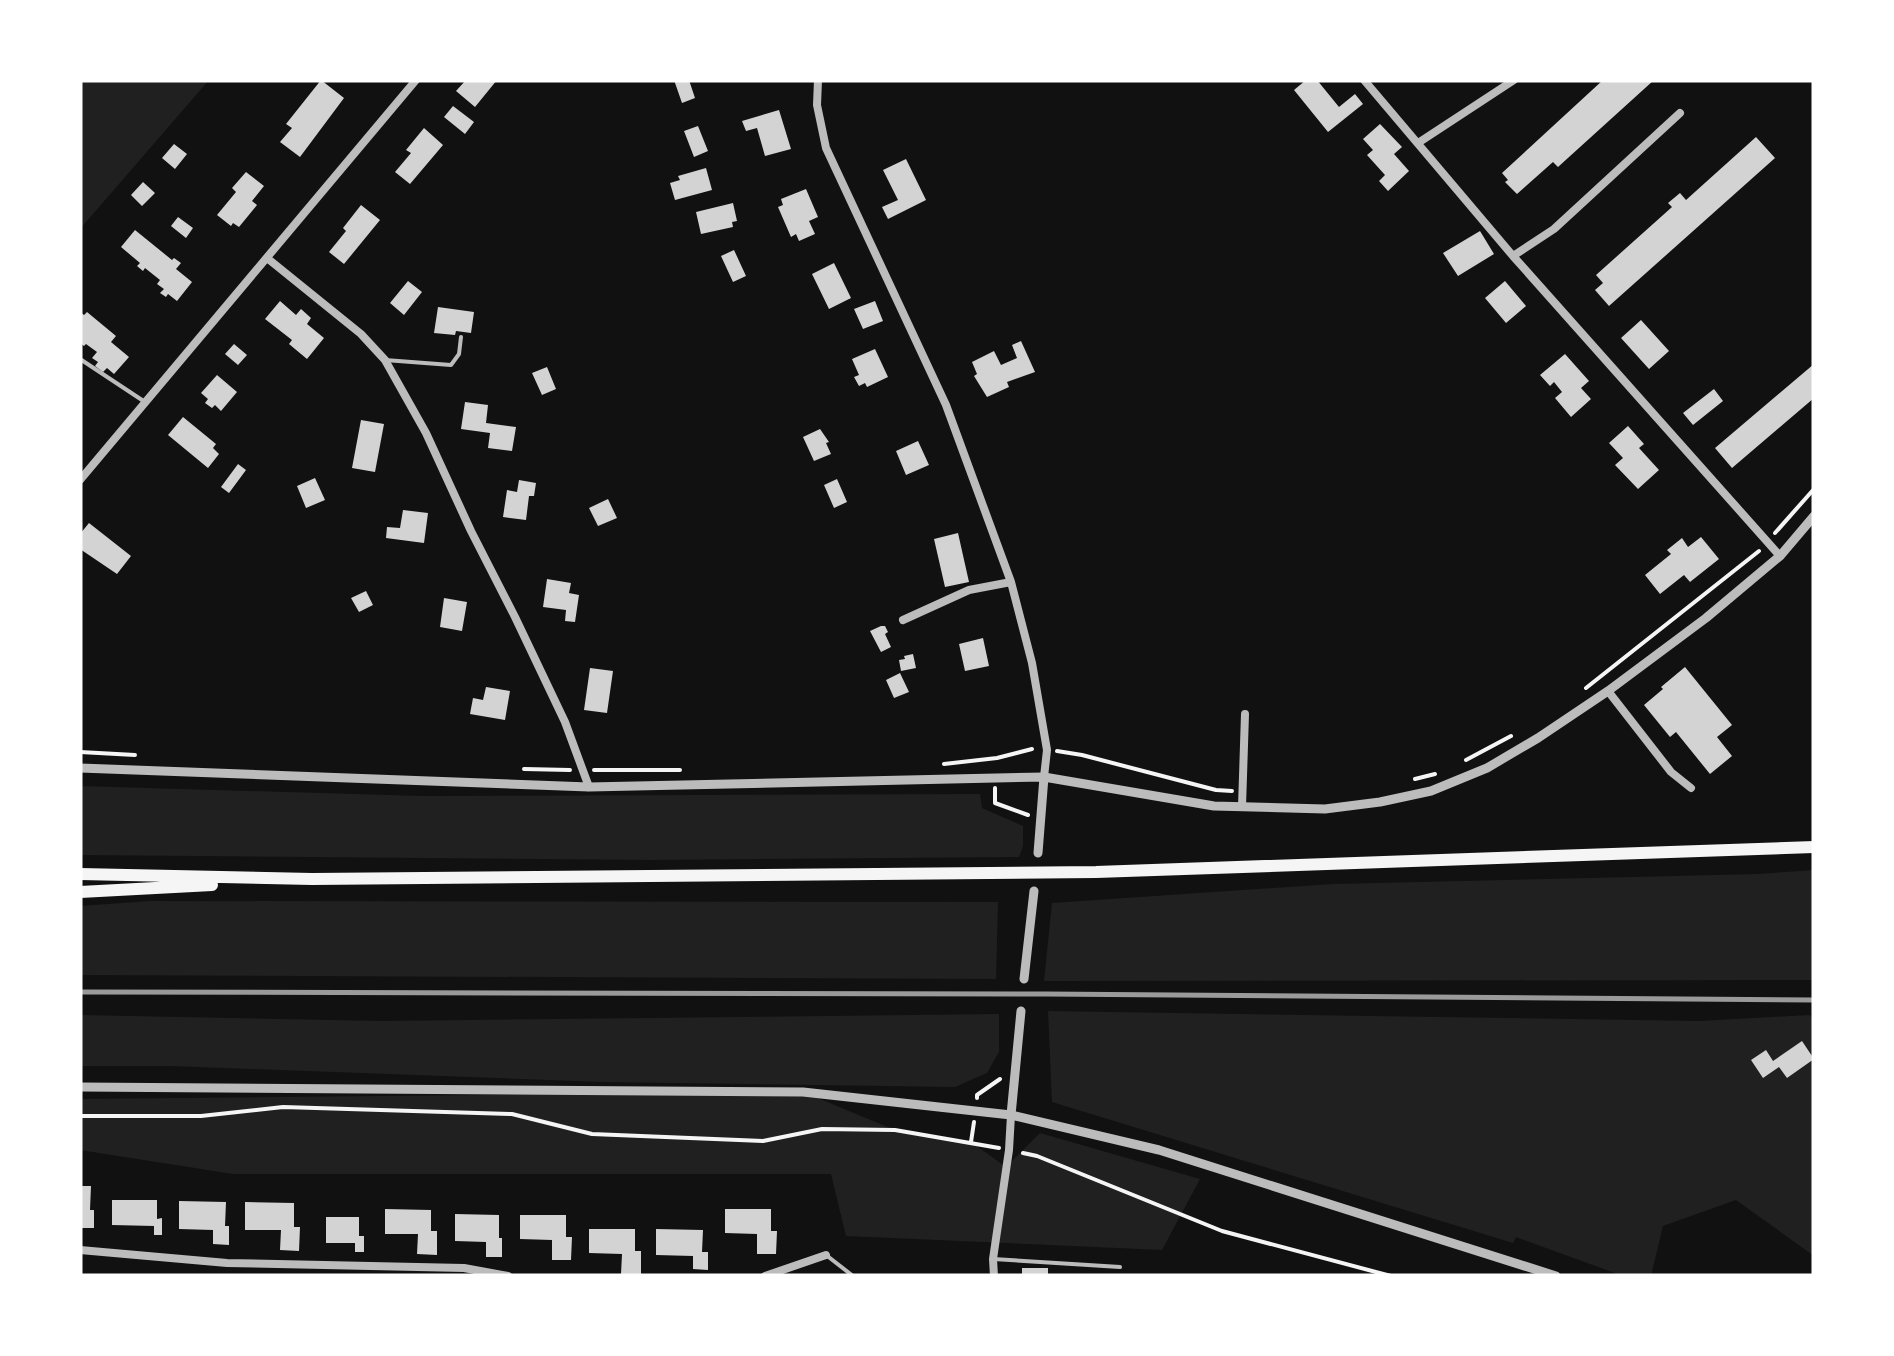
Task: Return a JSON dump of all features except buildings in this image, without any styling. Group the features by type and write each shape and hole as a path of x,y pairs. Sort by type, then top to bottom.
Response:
{"highway":[{"path":"80,874 312,879 1096,872 1814,847"},
{"path":"80,892 312,879"}],"street":[{"path":"80,480 416,80"},
{"path":"818,80 817,105 826,148 946,405 1010,582 1032,663 1047,750 1038,854"},
{"path":"1364,80 1513,256 1780,556"},
{"path":"1418,143 1514,80"},
{"path":"1513,256 1554,229 1680,112"},
{"path":"267,258 361,334 385,360 426,433 516,617 566,722 589,787"},
{"path":"80,768 589,787 1044,778 1214,806 1325,809 1431,792 1487,768 1538,738 1706,618 1780,556 1814,516"},
{"path":"903,620 969,590 1010,582"},
{"path":"1608,691 1670,772 1691,788"},
{"path":"1242,807 1244,714"},
{"path":"1024,979 1034,891"},
{"path":"994,1276 1022,1011"},
{"path":"80,1086 803,1092 1011,1115 1159,1150 1556,1276"},
{"path":"80,1250 227,1262 464,1268 508,1276"},
{"path":"765,1276 826,1255"}],"lane":[{"path":"385,360 451,365 459,354 461,337"},
{"path":"80,360 146,402"},
{"path":"826,1255 853,1276"},
{"path":"994,1259 1120,1267"}],"path":[{"path":"1573,697 1749,560 1814,489"},
{"path":"1452,766 1512,736"},
{"path":"942,764 1014,755 1028,748 1082,755 1216,790 1242,791"},
{"path":"80,752 137,755"},
{"path":"512,769 682,770"},
{"path":"1402,782 1436,773"},
{"path":"996,778 995,804 1030,816"},
{"path":"971,1142 977,1095 991,1087 1006,1069"},
{"path":"80,1116 201,1116 283,1107 436,1111 512,1114 592,1134 763,1141 822,1129 894,1130 1037,1156 1222,1231 1391,1276"}],"shaded area":[{"path":"80,80 209,80 80,229"},
{"path":"80,786 422,796 980,794 982,808 1023,826 1023,846 1019,857 651,860 80,855"},
{"path":"1814,870 1814,980 1044,981 1052,903 1333,884"},
{"path":"150,901 998,902 996,979 80,975 80,906"},
{"path":"1048,1011 1699,1021 1809,1015 1814,1019 1814,1256 1736,1200 1663,1226 1651,1276 1623,1276 1516,1237 1513,1243 1052,1102"},
{"path":"999,1014 999,1052 987,1073 955,1087 602,1082 80,1066 80,1015 382,1021"},
{"path":"803,1092 895,1130 971,1142 1006,1167 1040,1133 1200,1179 1162,1250 846,1236 831,1174 233,1174 80,1150 80,1099"}],"railway":[{"path":"80,992 1814,1000"}]}
